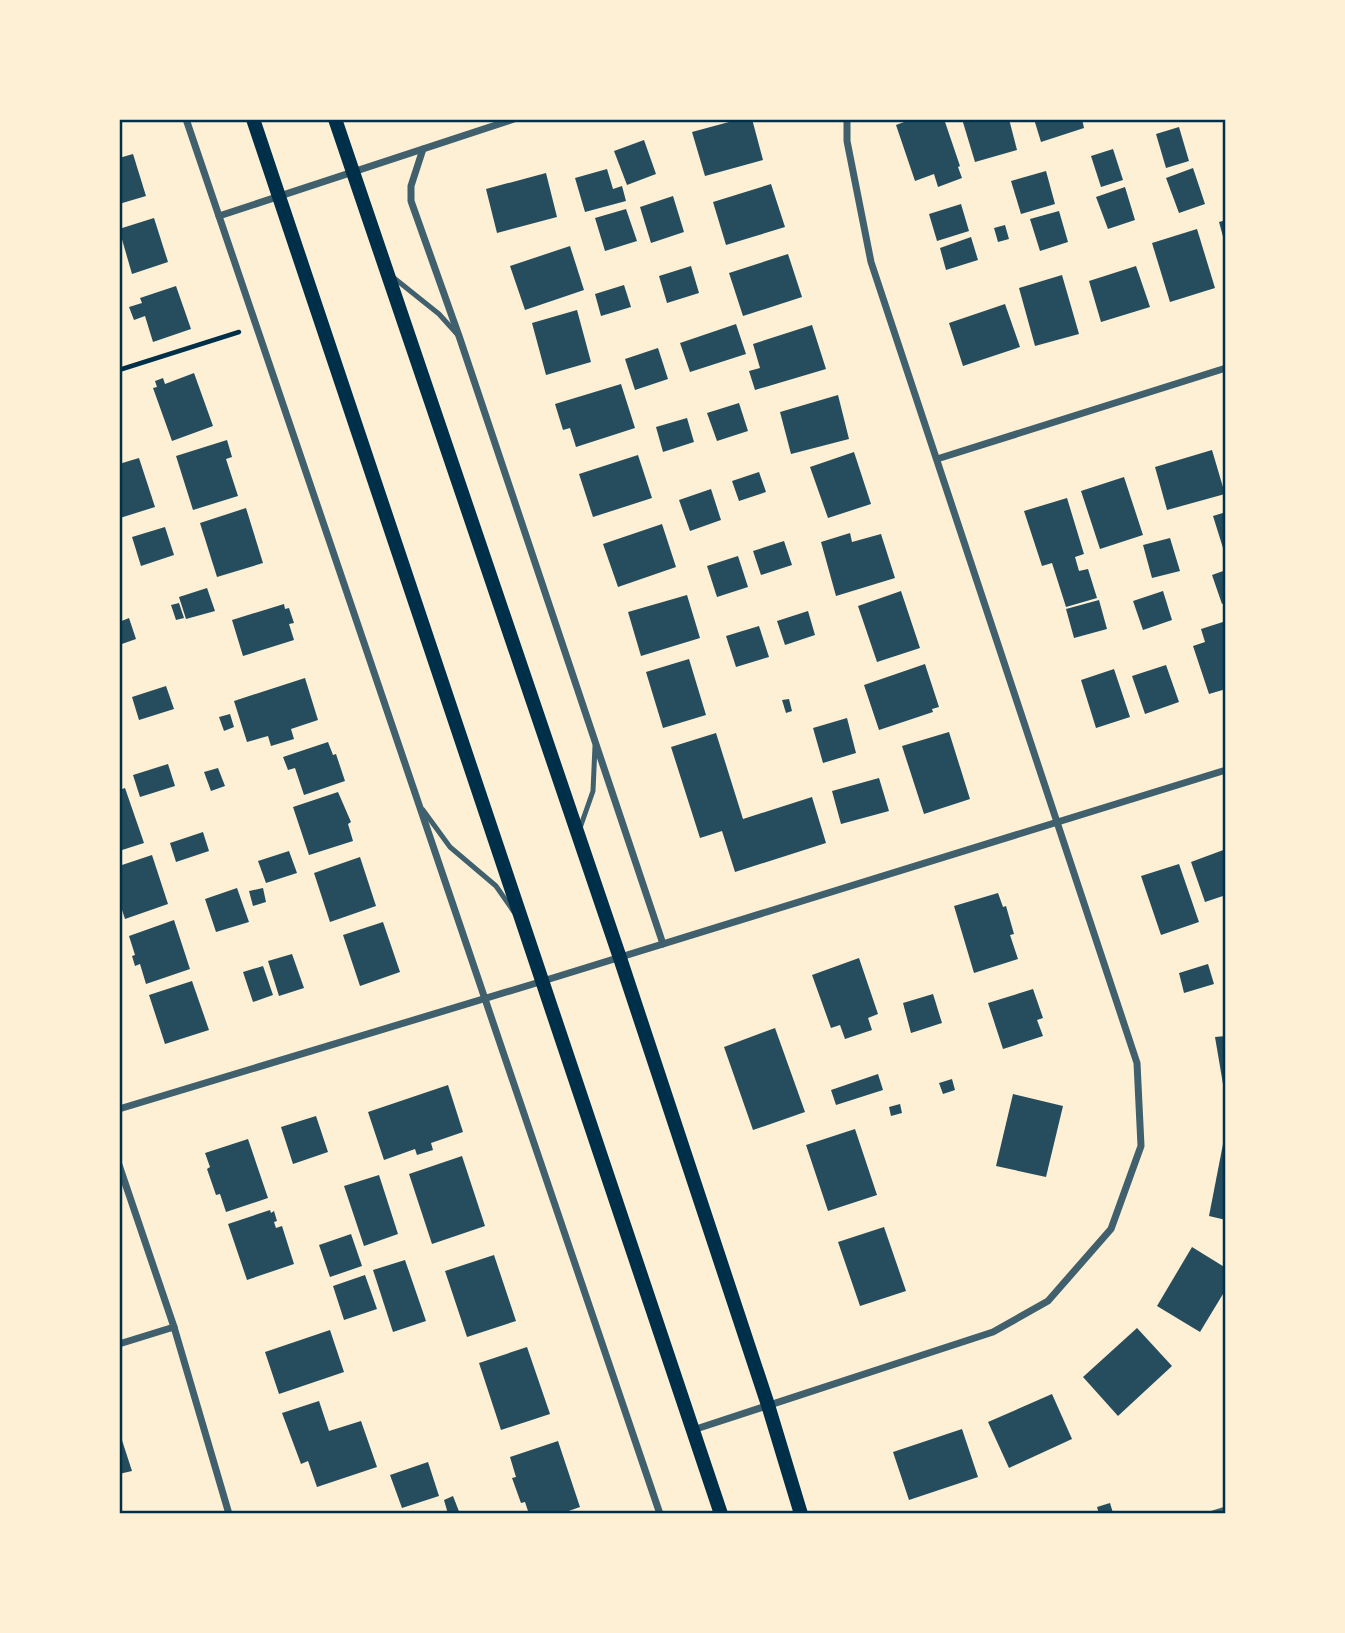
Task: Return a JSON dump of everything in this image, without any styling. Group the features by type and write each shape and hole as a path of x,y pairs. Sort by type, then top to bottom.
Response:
{"main road":[{"path":"253,119 721,1514"},
{"path":"335,119 620,958 802,1514"}],"street":[{"path":"186,119 660,1514"},
{"path":"219,216 514,119"},
{"path":"693,1430 993,1332 1048,1301 1111,1229 1141,1146 1137,1063 871,262 848,141 847,119"},
{"path":"423,149 411,186 411,201 663,944"},
{"path":"937,459 1226,368"},
{"path":"119,1109 620,958 1226,770"},
{"path":"119,1165 174,1327 229,1514"},
{"path":"119,1344 174,1327"}],"lane":[{"path":"386,268 398,283 439,314 459,336"},
{"path":"578,834 593,791 595,739"},
{"path":"417,802 450,847 496,886 525,929"},
{"path":"1210,1514 1226,1509"}],"path":[{"path":"119,370 257,326"}],"building":[{"path":"740,119 752,119 763,160 705,176 692,132"},
{"path":"912,119 944,119 962,178 938,187 934,174 915,181 896,125"},
{"path":"962,119 1009,119 1017,150 975,162"},
{"path":"1034,119 1082,119 1084,128 1041,142"},
{"path":"1179,127 1189,161 1166,168 1156,134"},
{"path":"644,140 656,174 627,185 614,151"},
{"path":"1113,149 1123,180 1101,187 1091,156"},
{"path":"133,154 146,196 119,204 119,158"},
{"path":"1193,168 1205,204 1179,213 1166,178"},
{"path":"607,169 613,189 622,186 626,201 585,212 575,178"},
{"path":"1046,171 1055,204 1021,214 1011,181"},
{"path":"546,173 557,217 497,233 486,189"},
{"path":"771,184 785,227 726,245 713,202"},
{"path":"1125,187 1135,220 1108,229 1096,197"},
{"path":"673,196 684,232 651,243 640,207"},
{"path":"961,204 969,231 937,241 929,214"},
{"path":"626,209 637,241 605,251 595,218"},
{"path":"1059,211 1068,242 1040,251 1030,219"},
{"path":"154,218 168,262 132,274 119,229"},
{"path":"1226,220 1226,243 1225,244 1219,222"},
{"path":"1005,225 1009,239 998,242 994,228"},
{"path":"1197,229 1215,288 1170,302 1152,243"},
{"path":"971,237 978,260 946,270 940,248"},
{"path":"570,246 584,290 525,310 510,266"},
{"path":"788,254 802,297 743,316 729,273"},
{"path":"691,266 699,293 667,303 659,276"},
{"path":"1136,266 1150,307 1101,322 1089,281"},
{"path":"1062,275 1079,334 1035,346 1019,288"},
{"path":"624,285 631,307 601,316 595,294"},
{"path":"176,286 191,329 153,342 145,316 134,320 129,307 142,303 140,298"},
{"path":"1005,304 1020,347 963,366 949,323"},
{"path":"577,310 591,362 546,375 532,323"},
{"path":"736,324 746,354 690,372 680,343"},
{"path":"812,325 826,369 755,390 749,371 760,368 753,344"},
{"path":"658,348 668,379 635,390 625,359"},
{"path":"194,373 213,426 172,441 153,388 157,387 155,381 163,378 165,384"},
{"path":"621,384 635,428 576,447 570,428 563,430 555,404"},
{"path":"838,395 849,439 791,454 780,412"},
{"path":"739,403 748,431 717,441 707,413"},
{"path":"687,418 694,442 663,452 656,427"},
{"path":"227,440 232,457 226,459 238,496 193,510 176,456"},
{"path":"1212,450 1225,494 1167,510 1155,467"},
{"path":"854,452 871,504 828,518 810,467"},
{"path":"638,455 652,498 593,517 579,474"},
{"path":"139,458 155,507 120,518 119,464"},
{"path":"759,472 766,492 739,501 732,481"},
{"path":"1124,477 1143,535 1100,549 1081,491"},
{"path":"711,489 721,520 690,531 679,500"},
{"path":"1067,498 1084,554 1075,557 1079,571 1088,569 1097,598 1066,607 1052,563 1042,566 1024,511"},
{"path":"246,508 263,563 217,577 200,523"},
{"path":"1226,512 1226,547 1223,548 1213,516"},
{"path":"662,524 676,567 618,587 603,544"},
{"path":"165,527 174,555 141,566 132,537"},
{"path":"850,533 852,542 881,534 895,578 836,596 821,542"},
{"path":"1170,538 1180,571 1152,578 1143,545"},
{"path":"784,541 792,565 761,575 753,551"},
{"path":"738,556 748,587 717,597 707,566"},
{"path":"1226,570 1226,602 1222,604 1212,575"},
{"path":"207,588 215,611 186,619 179,597"},
{"path":"901,591 920,648 877,662 858,606"},
{"path":"1163,591 1172,620 1143,630 1133,601"},
{"path":"687,595 700,638 641,656 628,612"},
{"path":"1099,600 1107,629 1074,638 1066,609"},
{"path":"179,603 184,618 176,620 171,605"},
{"path":"284,604 285,609 289,608 294,623 289,624 294,640 243,656 232,620"},
{"path":"808,611 815,635 785,645 777,621"},
{"path":"129,618 136,639 119,645 119,622"},
{"path":"1226,621 1226,689 1209,694 1193,646 1205,642 1201,629"},
{"path":"759,626 769,657 736,667 726,636"},
{"path":"689,659 706,715 663,728 646,672"},
{"path":"925,664 939,707 932,709 933,712 879,730 864,685"},
{"path":"1166,665 1179,702 1145,714 1132,676"},
{"path":"1114,669 1130,717 1096,728 1081,680"},
{"path":"305,678 318,720 291,729 294,739 271,746 268,736 247,742 234,701"},
{"path":"166,686 174,709 139,720 132,697"},
{"path":"789,699 792,711 786,713 782,700"},
{"path":"230,714 234,727 224,731 219,717"},
{"path":"847,718 856,753 823,763 813,728"},
{"path":"949,732 970,799 924,814 902,746"},
{"path":"716,733 743,819 812,797 826,843 735,872 722,831 700,838 671,747"},
{"path":"328,742 333,755 336,754 345,781 304,795 295,768 288,770 283,757"},
{"path":"168,764 175,786 140,797 133,775"},
{"path":"218,768 225,786 211,791 204,772"},
{"path":"879,778 889,811 841,824 832,791"},
{"path":"125,788 144,843 119,851 119,790"},
{"path":"338,792 351,822 348,824 353,841 309,855 293,807"},
{"path":"203,832 209,851 176,862 170,843"},
{"path":"1226,849 1226,895 1205,902 1191,862"},
{"path":"289,851 297,873 266,883 258,861"},
{"path":"152,855 168,904 125,919 119,901 119,866"},
{"path":"360,857 376,906 330,922 314,873"},
{"path":"1179,864 1199,922 1161,935 1141,876"},
{"path":"237,888 249,922 216,932 205,899"},
{"path":"263,888 266,902 253,906 249,891"},
{"path":"998,893 1003,907 1006,906 1014,934 1010,935 1018,959 974,973 954,906"},
{"path":"174,920 190,969 146,984 140,964 135,966 132,956 135,955 129,936"},
{"path":"383,922 400,972 360,986 343,935"},
{"path":"292,954 304,988 279,996 268,961"},
{"path":"859,958 878,1014 868,1018 872,1030 845,1039 840,1025 831,1028 812,975"},
{"path":"1208,964 1214,984 1184,993 1179,973"},
{"path":"263,966 273,995 253,1002 243,972"},
{"path":"192,981 209,1030 165,1044 149,995"},
{"path":"1033,989 1043,1018 1037,1020 1043,1036 1003,1049 988,1003"},
{"path":"933,994 942,1023 911,1033 903,1003"},
{"path":"775,1028 805,1112 753,1130 724,1047"},
{"path":"1226,1036 1226,1096 1225,1096 1215,1037"},
{"path":"878,1074 883,1090 836,1105 831,1090"},
{"path":"952,1079 955,1090 943,1094 939,1083"},
{"path":"448,1085 463,1132 431,1143 433,1150 417,1155 415,1149 384,1160 368,1112"},
{"path":"1013,1094 1063,1106 1046,1177 996,1166"},
{"path":"900,1104 902,1113 891,1116 889,1107"},
{"path":"316,1116 328,1152 293,1164 281,1127"},
{"path":"855,1129 877,1195 828,1211 806,1145"},
{"path":"248,1139 268,1198 226,1212 220,1194 216,1195 207,1169 210,1167 205,1153"},
{"path":"1223,1144 1226,1145 1226,1220 1209,1216"},
{"path":"462,1156 485,1226 432,1244 409,1174"},
{"path":"379,1175 398,1234 364,1246 344,1186"},
{"path":"270,1210 271,1213 274,1211 276,1228 282,1226 294,1264 247,1280 228,1224"},
{"path":"884,1227 906,1291 860,1306 838,1242"},
{"path":"351,1234 362,1266 330,1277 319,1245"},
{"path":"1192,1247 1226,1268 1226,1289 1200,1332 1157,1306"},
{"path":"494,1255 516,1321 467,1337 445,1271"},
{"path":"405,1260 426,1321 393,1332 373,1270"},
{"path":"365,1275 377,1309 344,1320 333,1286"},
{"path":"1137,1328 1172,1366 1118,1416 1083,1377"},
{"path":"330,1330 344,1372 279,1394 265,1352"},
{"path":"527,1347 550,1414 501,1430 479,1363"},
{"path":"1052,1394 1072,1439 1009,1468 988,1422"},
{"path":"319,1401 329,1431 361,1421 377,1467 317,1487 308,1461 301,1464 282,1413"},
{"path":"962,1429 978,1477 909,1500 893,1452"},
{"path":"119,1431 132,1471 119,1474"},
{"path":"558,1441 580,1507 560,1514 529,1514 525,1502 521,1503 512,1478 516,1477 510,1457"},
{"path":"428,1462 439,1496 402,1508 390,1475"},
{"path":"453,1496 460,1514 448,1514 444,1500"},
{"path":"1110,1503 1113,1513 1099,1514 1097,1507"}]}
